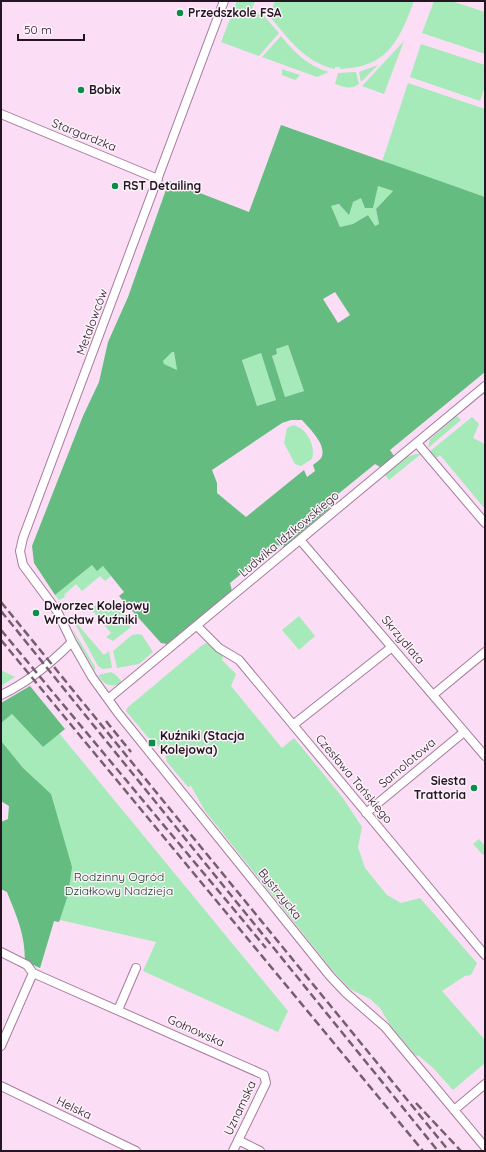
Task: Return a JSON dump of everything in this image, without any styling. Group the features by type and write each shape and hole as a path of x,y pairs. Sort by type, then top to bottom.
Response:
{"street":[{"name":"Metalowców","path":"72,642 58,611 23,565 20,557 21,545 224,1"},
{"name":"Stargardzka","path":"1,114 158,179"},
{"name":"Ludwika Idzikowskiego","path":"108,699 485,386"},
{"path":"417,443 485,523"},
{"name":"Skrzydlata","path":"301,540 485,756"},
{"name":"Czesława Tańskiego","path":"197,626 219,648 239,660 485,955"},
{"path":"1,695 11,690 50,662 72,642"},
{"name":"Bystrzycka","path":"72,642 108,699 330,976 346,993 385,1027 485,1147"},
{"path":"293,726 392,647"},
{"path":"433,695 485,652"},
{"name":"Samolotowa","path":"366,813 464,732"},
{"name":"Gołnowska","path":"1,952 27,966 33,972 264,1075"},
{"path":"118,1010 136,968"},
{"path":"1,1046 33,972"},
{"name":"Uznamska","path":"233,1151 266,1083 264,1075"},
{"path":"454,1110 485,1084"},
{"name":"Helska","path":"1,1086 136,1151"},
{"path":"238,1140 260,1151"}],"green space":[{"path":"237,1 255,1 251,11 264,16 279,33 259,56 221,42"},
{"path":"275,1 414,1 397,40 381,57 370,63 356,67 340,69 340,67 335,67 335,69 314,61 283,33 269,16"},
{"path":"434,1 451,1 485,12 485,54 422,33"},
{"path":"281,36 302,58 329,72 317,77 262,57"},
{"path":"404,41 384,94 362,86"},
{"path":"421,44 485,65 485,86 480,101 410,77"},
{"path":"378,65 361,82 359,72"},
{"path":"282,69 300,75 295,80 282,75"},
{"path":"356,72 359,84 356,86 347,87 335,84 338,73"},
{"path":"408,83 485,109 485,197 382,162"},
{"path":"281,125 485,197 485,372 390,450 394,456 380,467 375,464 327,503 330,508 284,547 277,545 230,583 232,591 167,644 161,643 119,596 124,592 103,566 97,571 92,565 55,595 34,563 32,546 83,416 99,382 108,342 128,297 169,181 249,212","holes":["378,186 393,191 376,209 379,224 375,226 368,215 353,224 340,227 331,206 339,204 349,215 353,202 361,198 365,208 373,208","335,292 350,315 338,323 323,299","288,345 304,391 285,397 272,356 277,354 276,349","172,352 174,352 177,370 164,364 163,361","261,353 276,400 257,406 242,360","291,420 302,420 316,436 322,446 323,451 321,459 313,465 315,471 307,477 304,470 246,517 217,493 217,483 212,470 282,423"]},
{"path":"378,186 393,191 376,209 379,224 375,227 368,215 353,224 340,227 331,206 353,202"},
{"path":"288,345 304,391 285,397 272,356 277,354 275,349"},
{"path":"172,352 174,352 177,370 164,364 163,361"},
{"path":"261,353 276,400 257,406 242,359"},
{"path":"457,416 461,420 428,448 430,439"},
{"path":"472,417 479,424 473,438 485,444 485,509 440,455 435,459 429,452"},
{"path":"293,425 298,427 306,434 313,449 312,459 301,466 295,464 284,443 287,428"},
{"path":"421,454 389,480 385,475 407,457"},
{"path":"92,565 103,566 111,576 105,581 100,576 82,591 76,584 64,595 65,597 59,600 55,595"},
{"path":"104,599 113,609 118,606 131,622 130,628 113,641 106,637 111,633 91,609"},
{"path":"299,616 315,636 299,650 282,630"},
{"path":"72,618 104,655 109,651 112,668 103,669 98,666"},
{"path":"72,628 95,667 95,671 79,644"},
{"path":"132,635 142,635 153,652 139,664 117,668 113,651"},
{"path":"206,643 224,653 222,660 236,674 231,686 282,748 294,738 343,798 362,827 358,847 365,868 387,895 401,903 420,898 477,963 471,975 465,976 442,991 485,1040 485,1063 453,1090 433,1068 418,1055 416,1056 390,1025 380,1008 370,999 350,989 333,971 205,811 191,786 188,787 167,762 164,750 151,741 126,711 127,708"},
{"path":"1,670 15,677 1,686"},
{"path":"111,672 122,682 115,685 108,685 98,675"},
{"path":"30,686 65,729 43,747 12,714 1,723 1,703"},
{"name":"Rodzinny Ogród Działkowy Nadzieja","path":"12,714 43,747 59,733 288,1011 278,1032 143,971 156,942 60,920 59,922 54,921 40,968 25,961 24,942 17,918 7,892 1,889 1,822 8,819 9,806 1,801 1,723"},
{"path":"1,741 23,768 51,794 72,867 68,895 59,922 54,921 40,968 25,961 24,942 17,918 7,892 1,889 1,822 8,819 9,806 1,801"},
{"path":"479,839 485,846 485,853 483,855 473,844"}],"railway":[{"path":"1,602 449,1151"},
{"path":"1,611 438,1151"},
{"path":"1,630 266,948"},
{"path":"1,640 423,1151"},
{"path":"106,721 131,752"},
{"path":"416,1103 461,1151"}],"place":[{"name":"Przedszkole FSA","path":"180,13"},
{"name":"Bobix","path":"81,90"},
{"name":"RST Detailing","path":"115,186"},
{"name":"Dworzec Kolejowy Wrocław Kuźniki","path":"36,613"},
{"name":"Kuźniki (Stacja Kolejowa)","path":"152,743"},
{"name":"Siesta Trattoria","path":"474,788"}]}
